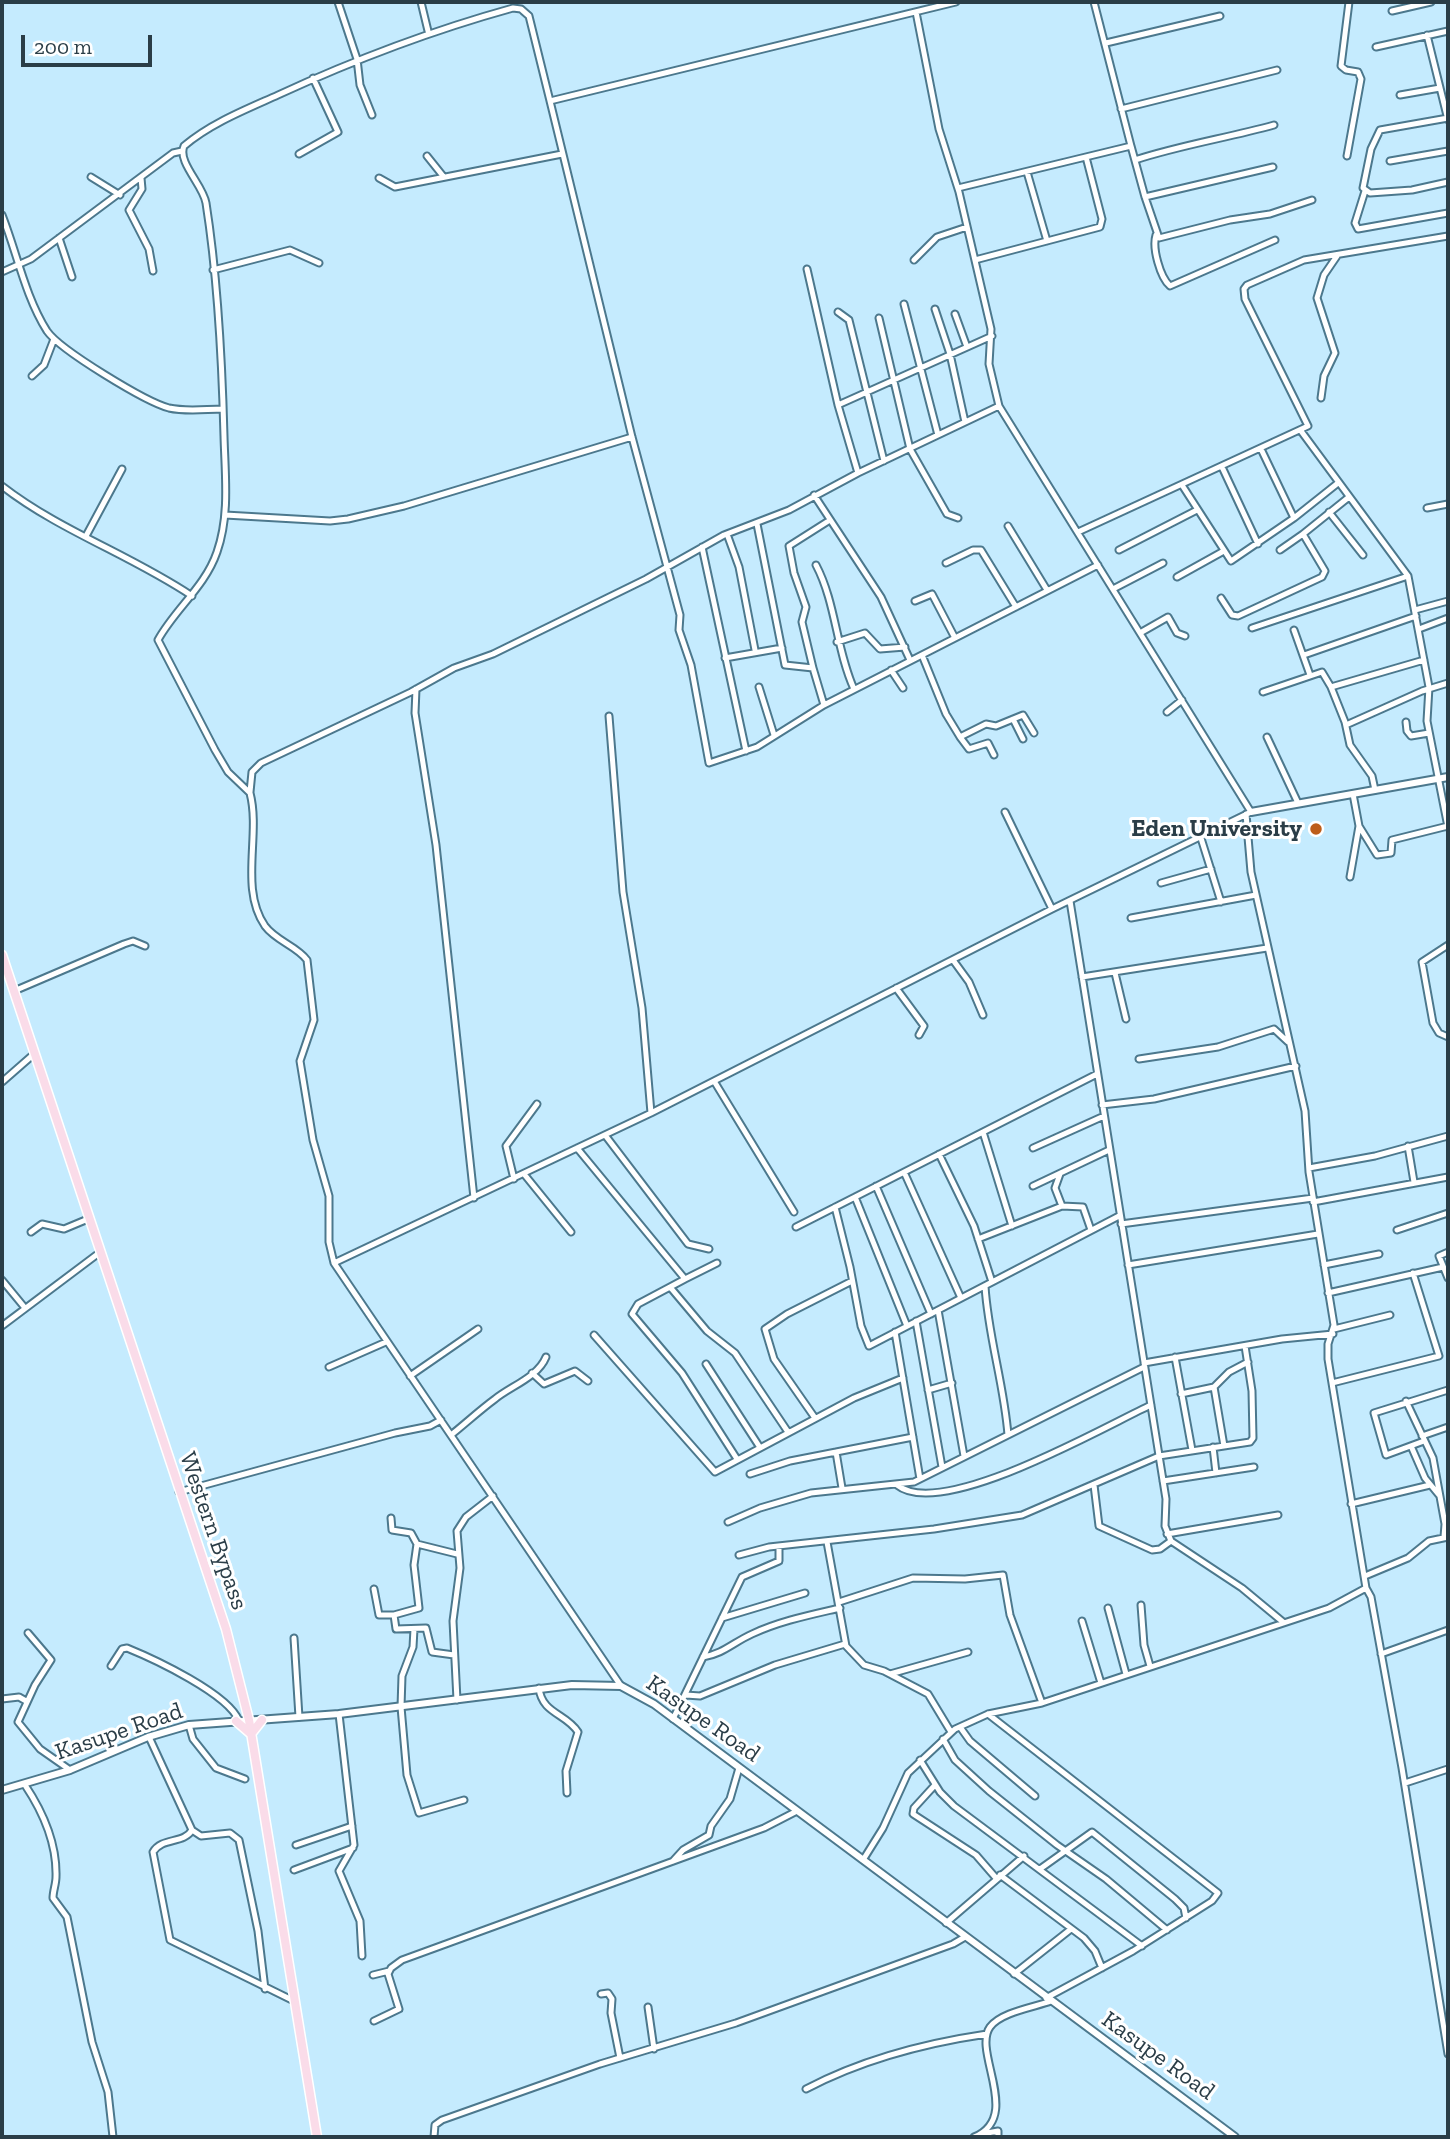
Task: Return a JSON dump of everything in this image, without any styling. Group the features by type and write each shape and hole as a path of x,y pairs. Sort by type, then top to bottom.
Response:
{"main road":[{"name":"Western Bypass","path":"2,955 99,1254 226,1629 246,1709 241,1721 251,1734 317,2137"},
{"path":"241,1721 251,1734 261,1720 246,1709"}],"street":[{"path":"338,2 357,59 360,85 372,115"},
{"path":"421,2 428,31"},
{"path":"525,2 525,11 531,24 632,437 680,615 679,630 691,665 708,762 712,764 746,751 853,689 1098,565"},
{"path":"550,101 956,2"},
{"path":"1094,2 1156,235 1154,239 1158,263 1170,286 1275,240"},
{"path":"1347,156 1360,79 1357,72 1341,66 1349,2"},
{"path":"1392,11 1431,2"},
{"path":"2,272 19,265 59,238 120,195 173,152 182,151 189,142 227,119 313,78 428,31 513,8 525,11"},
{"path":"916,12 939,129 958,188 992,336 989,364 999,406 1249,813 1247,844 1256,895 1266,948 1296,1066 1306,1121 1313,1200 1334,1331 1327,1348 1332,1383 1366,1588 1405,1783 1448,2054"},
{"path":"1106,43 1220,16"},
{"path":"1376,47 1448,30"},
{"path":"1427,35 1448,119 1377,133 1355,223 1358,229 1448,213"},
{"path":"1121,109 1277,70"},
{"path":"299,154 338,132 313,78"},
{"path":"1400,94 1440,88"},
{"path":"1135,160 1182,145 1228,138 1274,125"},
{"path":"958,188 1131,146"},
{"path":"182,151 205,198 223,409 225,515 217,553 192,596 162,633 159,646 228,772 250,793"},
{"path":"1390,161 1448,151"},
{"path":"379,178 395,187 443,176 535,162 562,154"},
{"path":"427,156 443,176"},
{"path":"975,260 1096,229 1102,223 1086,157"},
{"path":"1145,197 1273,167"},
{"path":"1027,172 1047,242"},
{"path":"91,177 120,195"},
{"path":"141,178 142,189 129,210 149,249 153,271"},
{"path":"1364,191 1412,190 1448,182"},
{"path":"1156,235 1162,237 1230,220 1270,214 1312,200"},
{"path":"2,215 37,312 54,339 123,386 159,404 181,410 223,409"},
{"path":"914,260 937,237 967,227"},
{"path":"1078,532 1301,431 1308,423 1245,299 1244,289 1252,282 1304,260 1448,236"},
{"path":"59,238 72,277"},
{"path":"213,271 290,250 319,263"},
{"path":"1321,398 1324,376 1334,358 1335,346 1317,298 1324,275 1337,256"},
{"path":"807,269 838,405 858,473"},
{"path":"904,304 938,435"},
{"path":"935,309 950,354 965,422"},
{"path":"838,312 849,320 884,461"},
{"path":"955,314 967,347"},
{"path":"879,318 910,449 947,514 958,519"},
{"path":"838,405 992,336"},
{"path":"32,376 44,365 54,339"},
{"path":"621,1686 334,1263 329,1242 326,1182 313,1140 300,1061 314,1020 310,971 303,955 287,946 265,926 253,897 254,826 250,793 255,766 454,668 493,654 727,534 757,524 999,406"},
{"path":"1301,431 1408,576 1429,690 1429,733 1448,826 1392,839 1391,853 1382,855 1377,855 1359,826"},
{"path":"225,515 330,522 348,519 404,506 632,437"},
{"path":"1261,449 1294,518"},
{"path":"1222,467 1258,544"},
{"path":"86,536 122,469"},
{"path":"1182,485 1222,552 1231,561 1294,518 1338,483"},
{"path":"2,486 34,510 141,564 192,596"},
{"path":"814,495 881,597 910,660"},
{"path":"1280,550 1349,497"},
{"path":"1427,508 1448,504"},
{"path":"1119,550 1197,510"},
{"path":"1329,512 1363,555"},
{"path":"824,705 802,622 806,607 794,573 789,546 830,520"},
{"path":"757,524 786,667 797,664 813,668"},
{"path":"1008,526 1047,590"},
{"path":"727,534 739,567 755,650"},
{"path":"1221,598 1232,615 1238,616 1322,577 1325,571 1303,534"},
{"path":"702,547 746,751"},
{"path":"946,563 973,550 981,550 1016,607"},
{"path":"663,552 680,560"},
{"path":"1177,577 1222,552"},
{"path":"1113,589 1163,563"},
{"path":"816,565 826,588 837,642 853,689"},
{"path":"1252,628 1408,576"},
{"path":"915,601 933,595 955,638"},
{"path":"1304,656 1448,601"},
{"path":"1140,633 1168,617 1177,633 1185,636"},
{"path":"1419,629 1448,618"},
{"path":"1294,630 1310,675"},
{"path":"837,642 865,633 880,649 905,647"},
{"path":"724,658 755,650 782,648"},
{"path":"922,654 940,691 946,714 960,737 969,749 988,743 994,755"},
{"path":"1331,687 1424,660"},
{"path":"891,670 903,688"},
{"path":"1263,692 1323,672 1346,725 1350,745 1372,776 1375,790"},
{"path":"1346,725 1448,683"},
{"path":"758,687 774,735"},
{"path":"416,689 415,713 436,845 474,1198"},
{"path":"1167,712 1182,701"},
{"path":"609,716 623,892 642,1009 651,1113"},
{"path":"960,737 986,724 996,726 1024,716 1034,733"},
{"path":"1013,719 1023,739"},
{"path":"1406,722 1411,736 1429,733"},
{"path":"1267,737 1298,803"},
{"path":"334,1263 651,1113 1052,909 1249,813 1448,777"},
{"path":"1350,877 1359,826 1353,793"},
{"path":"1005,812 1052,909"},
{"path":"1200,835 1221,902"},
{"path":"1161,883 1211,869"},
{"path":"1130,918 1256,895"},
{"path":"1070,901 1163,1482 1167,1534 1171,1541 1242,1588 1283,1622"},
{"path":"14,991 124,944 133,941 145,946"},
{"path":"1448,945 1422,963 1433,1023 1439,1033 1448,1037"},
{"path":"1082,977 1266,948"},
{"path":"953,960 969,982 983,1015"},
{"path":"1115,973 1126,1019"},
{"path":"896,988 924,1026 919,1035"},
{"path":"1139,1059 1218,1047 1274,1029 1290,1045"},
{"path":"2,1082 34,1054"},
{"path":"1102,1105 1154,1099 1296,1066"},
{"path":"796,1227 1097,1074"},
{"path":"714,1081 794,1212"},
{"path":"514,1179 506,1146 537,1104"},
{"path":"1032,1148 1104,1116"},
{"path":"983,1132 1012,1226"},
{"path":"605,1135 686,1241 695,1248 709,1249"},
{"path":"1309,1167 1376,1156 1448,1136"},
{"path":"1408,1146 1414,1182"},
{"path":"577,1149 685,1279"},
{"path":"1033,1186 1109,1150"},
{"path":"939,1154 978,1239 992,1282"},
{"path":"904,1172 919,1198 961,1298"},
{"path":"524,1174 571,1232"},
{"path":"1060,1174 1055,1188 1062,1206"},
{"path":"1121,1224 1313,1200 1448,1177"},
{"path":"876,1186 931,1314"},
{"path":"855,1197 908,1326"},
{"path":"978,1239 1062,1206 1083,1207 1091,1230"},
{"path":"835,1207 868,1346 1119,1216"},
{"path":"1397,1230 1448,1213"},
{"path":"31,1232 42,1224 64,1229 88,1219"},
{"path":"1128,1265 1318,1234"},
{"path":"1448,1252 1440,1256 1448,1278"},
{"path":"2,1326 99,1254"},
{"path":"1324,1265 1379,1254"},
{"path":"717,1263 638,1304 632,1314 682,1373 737,1459"},
{"path":"1328,1293 1443,1267"},
{"path":"1332,1383 1439,1356 1413,1273"},
{"path":"2,1280 25,1308"},
{"path":"815,1418 774,1359 765,1329 787,1314 852,1281"},
{"path":"985,1286 996,1367 1004,1392 1008,1435"},
{"path":"670,1287 707,1331 735,1353 788,1432"},
{"path":"938,1310 964,1456"},
{"path":"728,1522 788,1499 842,1488 874,1484 897,1485 920,1479 1144,1365 1175,1357 1334,1331 1390,1315"},
{"path":"916,1321 942,1467"},
{"path":"410,1376 478,1329"},
{"path":"895,1332 920,1479"},
{"path":"594,1335 678,1427 712,1471 815,1418 903,1378"},
{"path":"329,1367 386,1342"},
{"path":"739,1555 769,1547 779,1549 1010,1518 1031,1513 1159,1456 1250,1442 1253,1438 1245,1346"},
{"path":"452,1435 532,1373 547,1357"},
{"path":"1175,1357 1181,1394 1189,1418 1192,1450"},
{"path":"1181,1394 1214,1387 1229,1372 1248,1363"},
{"path":"706,1364 759,1446"},
{"path":"532,1373 544,1384 575,1371 588,1381"},
{"path":"928,1390 952,1383"},
{"path":"1214,1387 1224,1446"},
{"path":"1448,1390 1377,1410 1373,1415 1385,1455 1411,1446 1448,1427"},
{"path":"1365,1576 1408,1558 1429,1541 1446,1537 1433,1458 1406,1401"},
{"path":"897,1485 908,1492 931,1494 990,1482 1151,1405"},
{"path":"179,1492 395,1433 430,1426 441,1420"},
{"path":"750,1474 790,1461 913,1437"},
{"path":"1411,1446 1430,1485 1439,1495"},
{"path":"1213,1447 1216,1473"},
{"path":"836,1452 842,1488"},
{"path":"1163,1482 1254,1466"},
{"path":"1094,1485 1099,1526 1154,1550 1171,1541"},
{"path":"1352,1504 1430,1485"},
{"path":"457,1700 453,1621 460,1568 457,1554 458,1528 466,1517 493,1496"},
{"path":"1167,1534 1278,1515"},
{"path":"374,1589 377,1613 394,1615 419,1608 414,1565 417,1544 411,1533 391,1530 391,1518"},
{"path":"827,1542 845,1644 864,1665 890,1674 930,1696 951,1732"},
{"path":"417,1544 457,1554"},
{"path":"673,1719 743,1575 779,1561 779,1549"},
{"path":"703,1657 718,1655 747,1636 779,1623 913,1578 965,1579 1002,1575 1010,1615 1042,1703"},
{"path":"863,1860 883,1828 906,1776 943,1739 960,1727 988,1714 1042,1703 1339,1604 1366,1588"},
{"path":"722,1618 804,1592"},
{"path":"1141,1605 1144,1645 1150,1666"},
{"path":"1108,1608 1126,1674"},
{"path":"394,1615 396,1629 428,1628 432,1652 454,1655"},
{"path":"1082,1621 1101,1683"},
{"path":"414,1629 413,1647 402,1676 401,1707 407,1775 419,1813 464,1800"},
{"path":"1381,1654 1448,1630"},
{"path":"28,1633 51,1660 18,1719 22,1730 40,1749 70,1770"},
{"path":"294,1638 299,1717"},
{"path":"686,1695 700,1696 770,1666 845,1644"},
{"path":"111,1666 122,1649 127,1648 208,1692 236,1712 241,1721"},
{"path":"890,1674 968,1652"},
{"name":"Kasupe Road","path":"2,1790 70,1770 149,1737 189,1725 339,1714 539,1688 605,1684 621,1686 646,1699 1236,2137"},
{"path":"539,1688 540,1698 548,1709 578,1731 566,1771 567,1793"},
{"path":"2,1699 19,1697 26,1701"},
{"path":"339,1714 353,1848 338,1871 360,1921 362,1956"},
{"path":"982,2134 992,2122 996,2104 987,2034 995,2022 1048,1999 1142,1946 1215,1899 1218,1893 988,1714"},
{"path":"189,1725 193,1739 216,1768 245,1779"},
{"path":"960,1727 967,1737 1035,1796"},
{"path":"149,1737 192,1830 201,1836 230,1833 239,1840 257,1922 265,1989"},
{"path":"943,1739 955,1760 1167,1930"},
{"path":"920,1760 935,1786 954,1806 1142,1946"},
{"path":"673,1860 683,1850 709,1835 730,1799 739,1768"},
{"path":"1405,1783 1448,1769"},
{"path":"25,1785 40,1808 51,1836 56,1874 53,1898 67,1917 92,2042 108,2092 114,2137"},
{"path":"935,1786 914,1808 913,1814 976,1855 998,1876 1071,1929 1093,1948 1102,1968"},
{"path":"373,1975 389,1971 408,1958 764,1828 797,1811"},
{"path":"296,1845 352,1826"},
{"path":"192,1830 188,1836 160,1844 153,1852 168,1937 199,1957 294,2001"},
{"path":"1040,1869 1084,1836 1094,1833 1175,1899 1184,1908 1186,1918"},
{"path":"294,1870 353,1848"},
{"path":"946,1923 998,1876 1024,1857"},
{"path":"1014,1974 1071,1929"},
{"path":"434,2137 435,2125 442,2120 620,2058 736,2023 953,1944 965,1937"},
{"path":"374,2021 399,2009 389,1971"},
{"path":"601,1994 608,1993 612,1999 611,2013 620,2058"},
{"path":"648,2007 654,2049"},
{"path":"806,2089 876,2061 944,2041 987,2034"},
{"path":"974,2137 998,2132 998,2137"}],"place":[{"name":"Eden University","path":"1316,829"}]}
